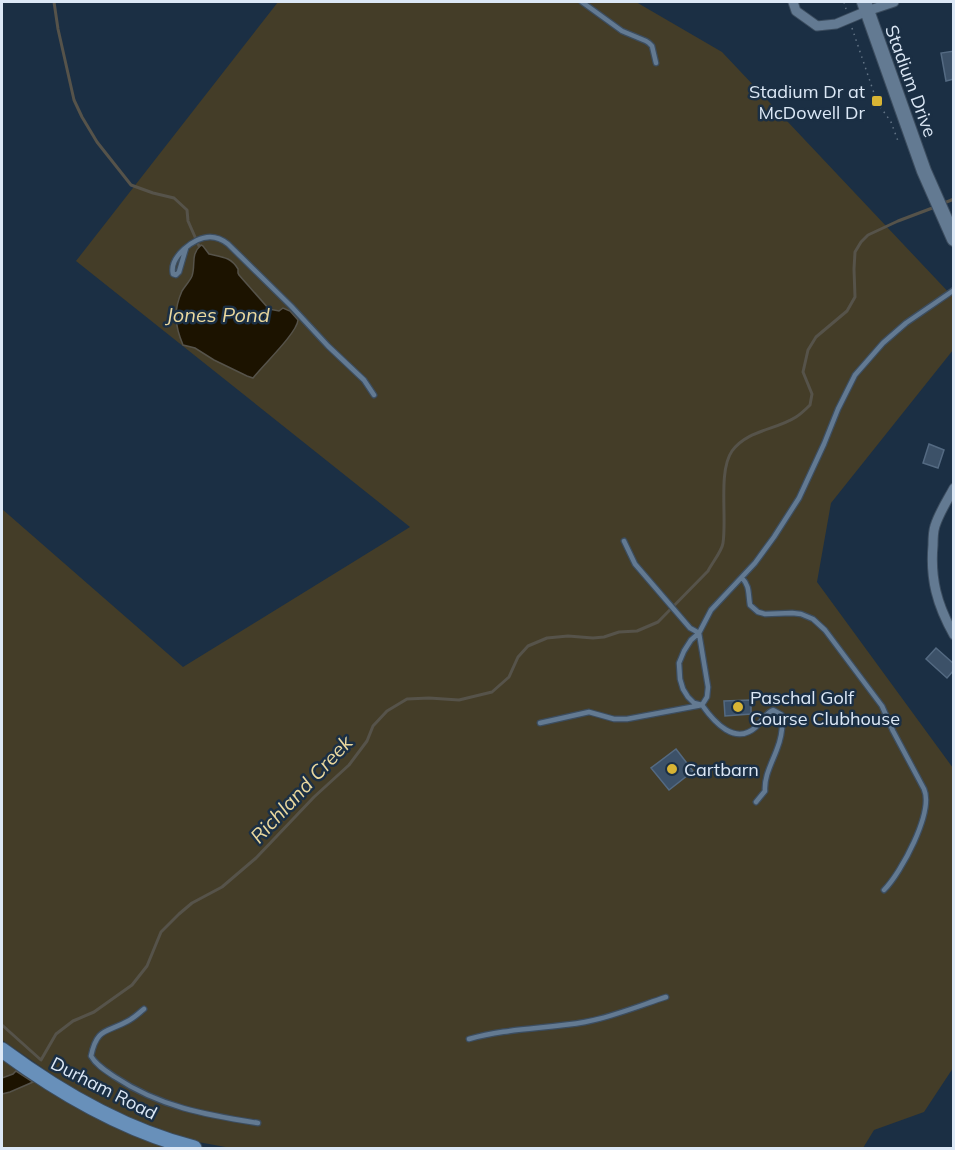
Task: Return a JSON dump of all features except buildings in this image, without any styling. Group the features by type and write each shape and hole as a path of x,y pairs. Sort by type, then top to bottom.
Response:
{"main road":[{"name":"Durham Road","path":"2,1050 34,1074 104,1114 154,1136 194,1149"}],"street":[{"path":"793,2 796,11 817,26 836,24 865,6 894,2"},
{"name":"Stadium Drive","path":"865,6 924,171 952,236"},
{"path":"954,488 934,528 932,563 934,589 946,621 954,634"}],"lane":[{"path":"582,2 622,31 646,40 652,46 656,63"},
{"path":"186,248 178,272 173,274 172,268 175,260 186,248 199,240 217,238 228,244 363,380 374,395"},
{"path":"756,802 765,791 764,782 778,746 782,715 774,710 770,711 749,733 738,735 727,730 713,720 702,705 688,698 680,679 679,663 684,651 699,633 711,610 755,563 799,498 855,375 906,323 954,290"},
{"path":"624,541 635,564 690,628 699,633"},
{"path":"742,578 747,582 750,605 758,612 771,615 801,614 813,619 825,630 882,706 924,789 926,799 923,817 901,868 884,890"},
{"path":"540,723 589,712 614,719 627,719 702,705 707,697 708,687 699,633"},
{"path":"469,1039 524,1029 585,1022 666,997"},
{"path":"144,1009 125,1023 99,1035 91,1056 97,1064 122,1082 160,1101 196,1112 258,1123"}],"path":[{"path":"857,42 877,102 891,122 898,141 900,140"}],"shaded area":[{"path":"278,2 636,2 722,52 953,297 953,350 831,503 817,582 953,768 953,1068 924,1112 874,1130 863,1148 231,1148 198,1142 153,1129 85,1097 2,1040 2,509 183,667 410,527 76,261"},
{"path":"2,1056 171,1148 2,1148 2,1094 32,1082 13,1074 2,1078"}],"water":[{"name":"Jones Pond","path":"201,245 209,254 226,258 232,262 238,269 239,275 269,309 279,311 283,308 290,311 298,320 286,341 253,378 214,360 195,348 183,345 177,325 177,305 182,291 192,276 194,256"},
{"path":"16,1071 33,1082 2,1094 2,1078"}],"waterway":[{"path":"54,2 74,100 82,117 97,142 131,185 174,198 187,210 188,221 199,246"},
{"name":"Richland Creek","path":"944,203 954,199"},
{"name":"Richland Creek","path":"2,1025 41,1060 56,1034 73,1021 94,1012 132,985 147,966 161,932 192,903 222,887 256,858 314,797 349,765 367,741 373,726 387,711 407,699 459,700 492,692 509,677 518,657 528,646 547,638 604,637 619,632 637,631 658,622 708,571 721,550 724,533 725,470 732,451 738,444 754,434 788,421 810,405 812,394 803,372 808,350 816,337 847,311 855,297 855,252 861,242 868,235 935,207"}],"place":[{"name":"Stadium Dr at McDowell Dr","path":"877,101"},
{"name":"Paschal Golf Course Clubhouse","path":"738,707"},
{"name":"Cartbarn","path":"672,769"}]}
